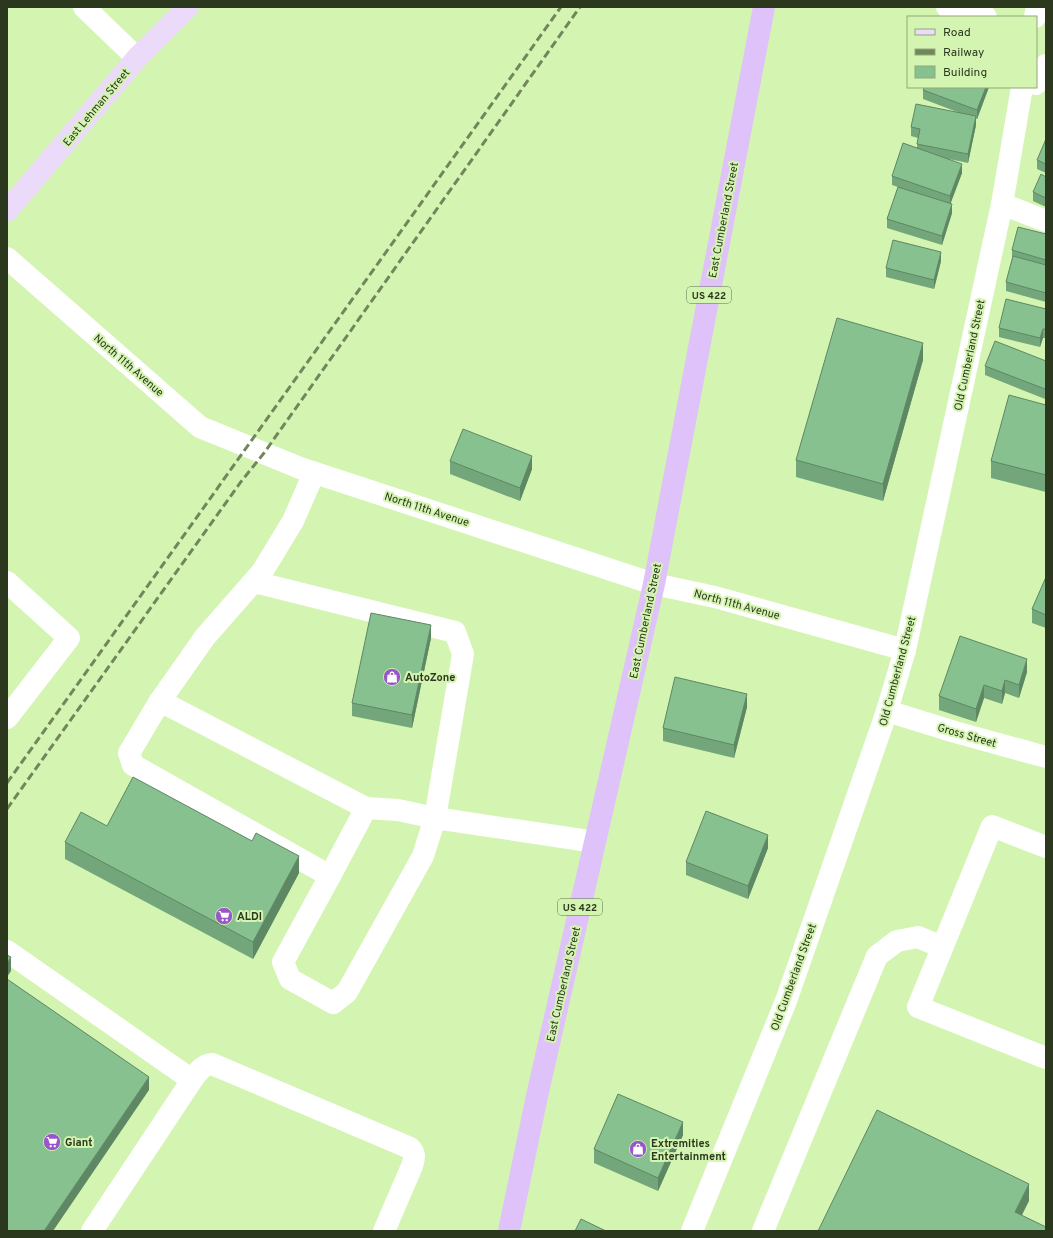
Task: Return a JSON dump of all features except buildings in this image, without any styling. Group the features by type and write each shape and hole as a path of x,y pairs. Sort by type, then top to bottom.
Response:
{"highway":[{"name":"East Cumberland Street","path":"509,1231 539,1088 654,584 764,7"}],"main road":[{"name":"East Lehman Street","path":"7,211 137,58 188,7"}],"street":[{"path":"84,7 137,58"},
{"path":"947,7 982,16"},
{"path":"1037,82 1046,66"},
{"name":"Old Cumberland Street","path":"692,1231 786,1001 887,711 905,650 1002,204 1022,88"},
{"path":"1014,133 1034,88"},
{"path":"1002,204 1046,221"},
{"name":"North 11th Avenue","path":"7,258 200,426 314,473 654,584 715,597 905,650"},
{"path":"314,473 293,521 262,572 205,637 160,701 129,753 133,765 330,876"},
{"path":"7,582 69,638 7,718"},
{"path":"254,582 455,632 463,654 434,818 423,856 347,992 332,1003 290,979 283,962 366,808"},
{"path":"160,701 366,808 398,810 434,818 595,842"},
{"name":"Gross Street","path":"887,711 955,732 1046,757"},
{"path":"1046,847 992,826 918,1006 1046,1058"},
{"path":"763,1231 877,956 897,941 918,937 942,947"},
{"path":"7,951 192,1080"},
{"path":"92,1231 192,1080 200,1069 206,1065 212,1064 410,1148 413,1151 414,1156 412,1166 384,1231"}],"railway":[{"path":"7,783 561,7"},
{"path":"7,809 240,483 264,453 580,7"}],"place":[{"name":"AutoZone","path":"392,677"},
{"name":"ALDI","path":"224,916"},
{"name":"Giant","path":"52,1142"},
{"name":"Extremities Entertainment","path":"638,1149"}]}
